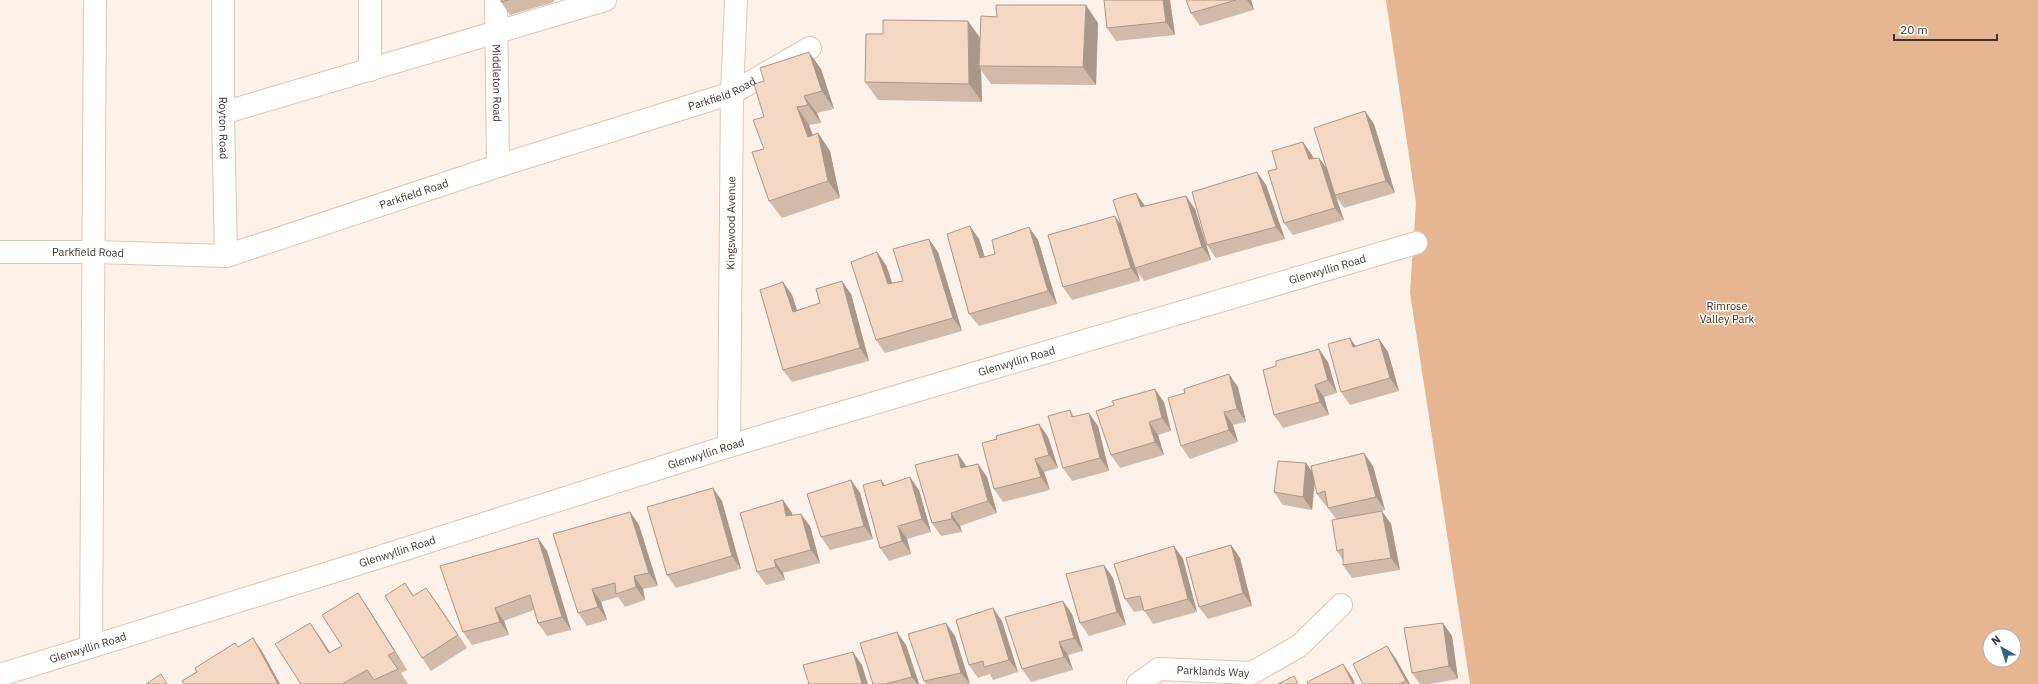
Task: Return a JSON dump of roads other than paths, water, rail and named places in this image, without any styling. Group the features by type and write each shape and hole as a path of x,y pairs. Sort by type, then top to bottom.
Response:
{"street":[{"path":"91,646 95,252 95,0"},
{"name":"Royton Road","path":"223,0 223,113 226,256"},
{"path":"370,0 370,70"},
{"name":"Middleton Road","path":"496,0 498,33 498,166"},
{"path":"223,113 498,33 605,0"},
{"name":"Kingswood Avenue","path":"729,446 732,93 736,0"},
{"name":"Parkfield Road","path":"0,252 95,252 226,256 498,166 732,93 810,48"},
{"name":"Glenwyllin Road","path":"0,675 364,562 729,446 1416,243"},
{"name":"Parklands Way","path":"1138,684 1159,669 1252,673 1298,646 1341,605"}],"park label":[{"name":"Rimrose Valley Park","path":"1727,312"}]}
